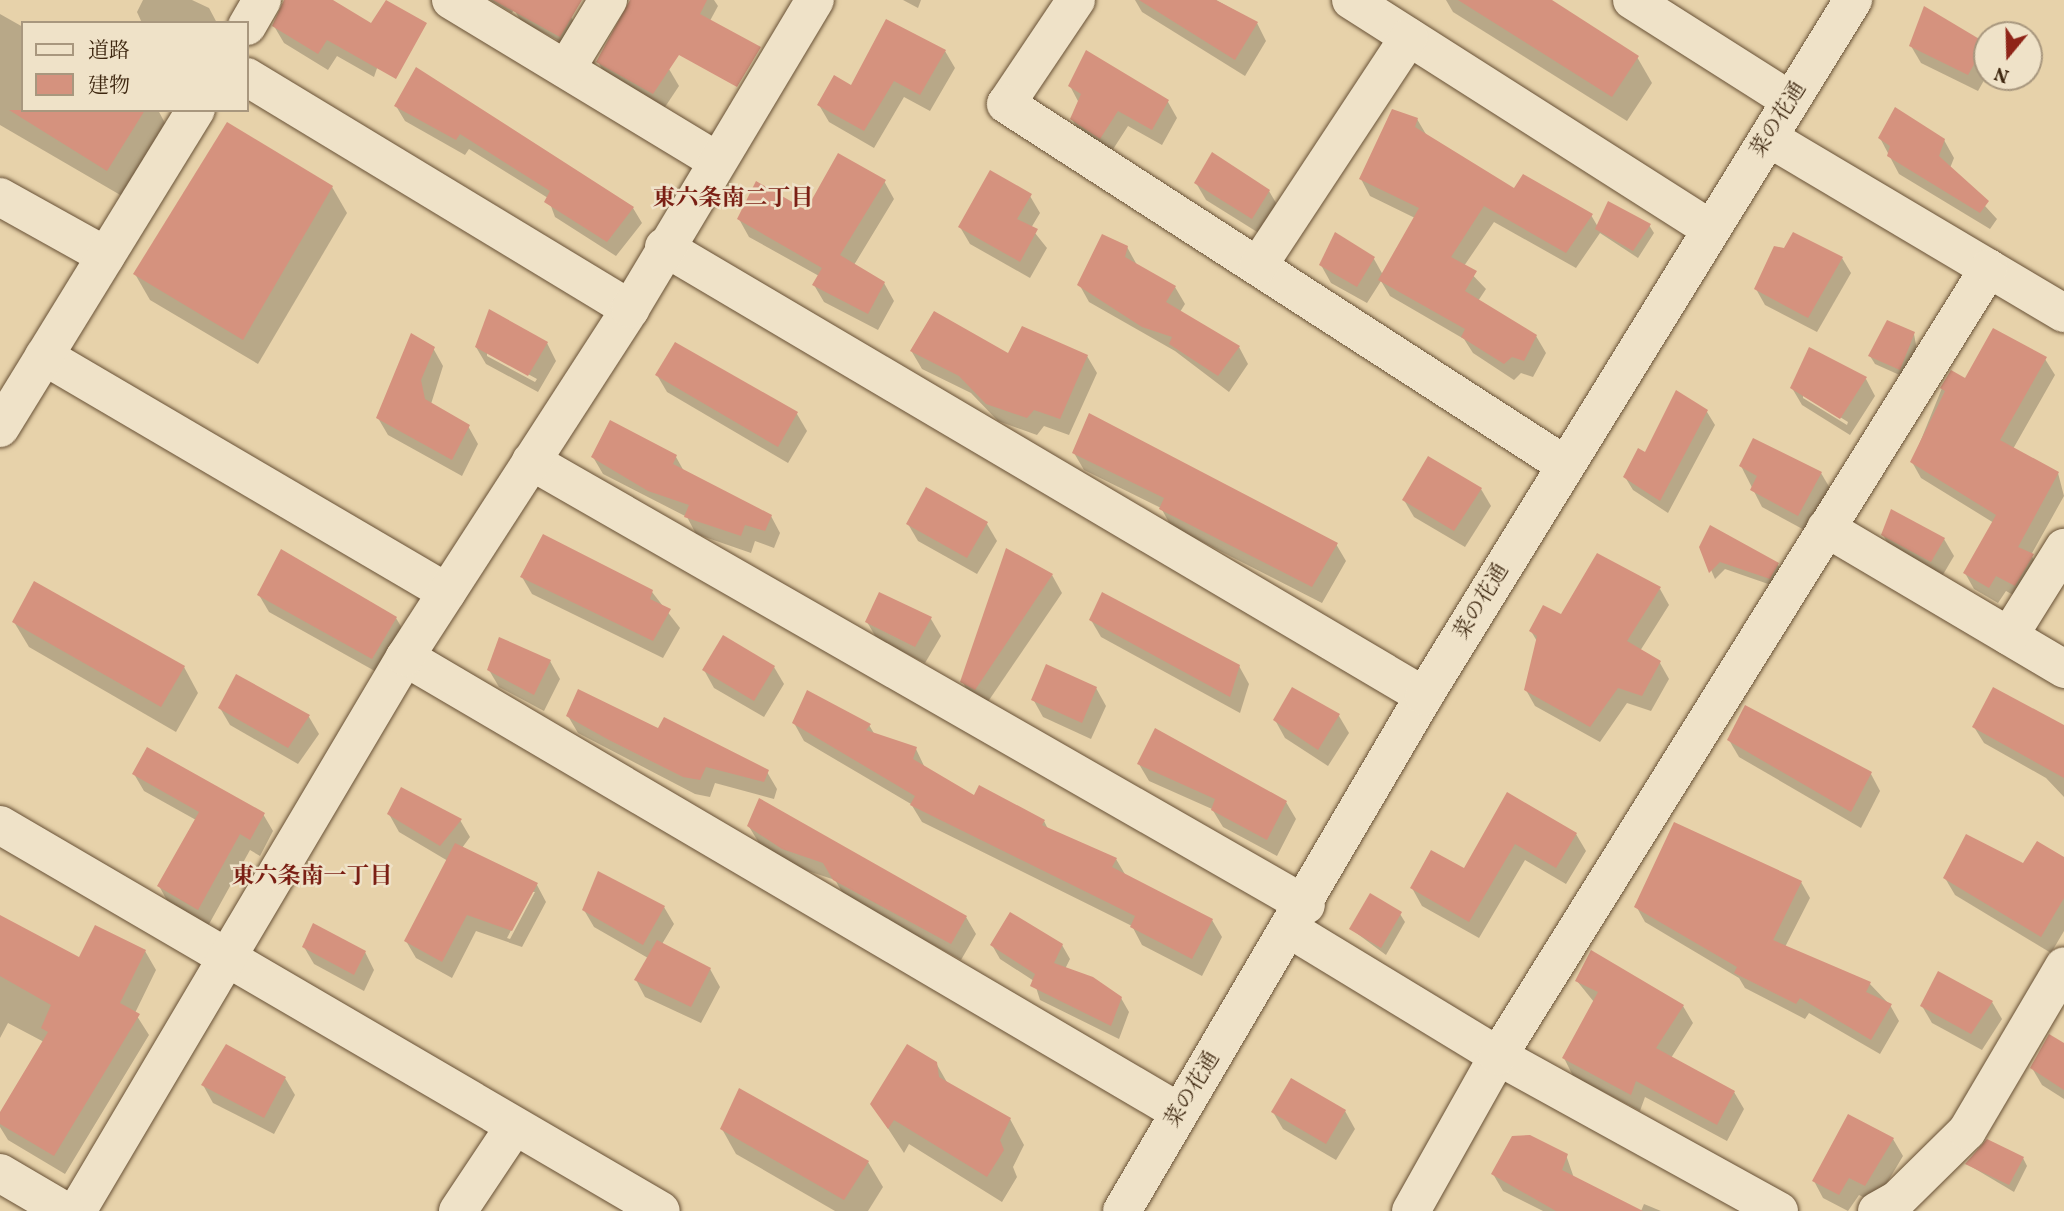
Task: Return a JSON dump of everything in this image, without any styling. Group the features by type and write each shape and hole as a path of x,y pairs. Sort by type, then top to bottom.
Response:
{"street":[{"path":"248,24 262,0"},
{"path":"451,0 717,161"},
{"path":"566,69 608,0"},
{"path":"77,1211 405,657 630,309 664,247 815,0"},
{"path":"1076,0 1006,104 1565,465"},
{"path":"1351,0 1709,228"},
{"path":"1632,0 1791,101"},
{"name":"菜の花通","path":"1122,1211 1298,917 1424,696 1709,228 1769,138 1853,0"},
{"path":"1258,266 1409,37"},
{"path":"248,78 630,309"},
{"path":"0,428 195,112"},
{"path":"1769,138 2064,313"},
{"path":"0,197 106,256"},
{"path":"664,247 1424,696"},
{"path":"1411,1211 1499,1056 1989,268"},
{"path":"44,356 447,592"},
{"path":"531,461 1298,917 1499,1056 1779,1211"},
{"path":"1826,528 2064,669"},
{"path":"2009,636 2064,548"},
{"path":"405,657 1179,1112"},
{"path":"0,825 661,1211"},
{"path":"1877,1211 1897,1200 1967,1131 2064,966"},
{"path":"458,1211 514,1127"},
{"path":"0,1173 65,1211"}],"building":[{"path":"284,0 333,0 371,23 386,0 427,23 396,79 327,40 318,54 272,26"},
{"path":"493,0 582,0 560,37"},
{"path":"630,0 707,0 700,14 761,47 737,87 679,55 653,94 596,62"},
{"path":"1139,0 1216,0 1258,22 1235,60"},
{"path":"1458,0 1552,0 1639,56 1612,97"},
{"path":"1924,6 1973,35 1973,66 1968,75 1909,46"},
{"path":"886,19 946,50 920,95 894,81 864,131 817,105 834,75 851,85"},
{"path":"1086,50 1169,100 1152,130 1118,111 1100,139 1070,119 1081,94 1068,86"},
{"path":"416,67 634,207 607,242 544,202 550,191 460,134 456,140 394,106"},
{"path":"1895,107 1945,139 1939,156 1989,201 1980,213 1887,156 1890,146 1878,138"},
{"path":"1392,109 1418,118 1415,127 1514,188 1523,174 1593,214 1566,253 1484,206 1451,257 1477,271 1465,291 1537,335 1524,361 1512,357 1504,364 1461,337 1465,329 1378,280 1419,208 1359,179"},
{"path":"9,110 144,112 107,171"},
{"path":"227,122 333,186 243,340 133,274"},
{"path":"1212,152 1270,190 1252,219 1194,183"},
{"path":"838,153 886,180 840,255 885,282 868,314 812,285 822,268 737,219 756,181 806,210"},
{"path":"990,170 1032,194 1017,219 1038,229 1020,262 958,227"},
{"path":"1608,201 1651,224 1633,251 1595,229"},
{"path":"1335,232 1375,257 1357,287 1319,265"},
{"path":"1793,232 1843,257 1808,318 1754,289 1774,246 1784,248"},
{"path":"1102,234 1128,246 1125,257 1176,286 1166,302 1240,346 1218,376 1169,344 1172,337 1142,327 1077,285"},
{"path":"489,309 548,342 528,376 475,347"},
{"path":"934,311 1008,353 1022,326 1088,355 1060,419 1034,410 1027,418 986,404 959,376 910,351"},
{"path":"1887,320 1915,332 1900,370 1868,356"},
{"path":"1993,328 2047,357 2000,440 2059,472 2018,547 2034,554 2015,586 1996,576 1989,588 1963,573 1996,515 1910,462 1945,391 1940,388 1951,370 1965,378"},
{"path":"411,333 435,347 421,380 425,399 470,425 452,460 376,418"},
{"path":"675,342 798,412 778,447 655,375"},
{"path":"1809,347 1867,377 1840,419 1790,388"},
{"path":"1676,390 1708,410 1660,501 1623,477 1638,448 1645,452"},
{"path":"1089,413 1338,543 1312,587 1159,509 1164,498 1072,453"},
{"path":"610,420 677,455 673,464 772,515 765,531 745,525 741,536 684,517 689,505 648,491 591,457"},
{"path":"1753,438 1822,472 1798,516 1750,490 1757,476 1739,466"},
{"path":"1428,456 1482,488 1454,531 1402,500"},
{"path":"926,487 988,522 967,558 906,524"},
{"path":"1891,509 1945,538 1931,562 1881,535"},
{"path":"1710,525 1779,563 1770,579 1720,562 1709,573 1699,547"},
{"path":"543,534 653,590 650,599 671,609 653,641 520,577"},
{"path":"1006,548 1053,574 975,690 960,682"},
{"path":"281,549 397,617 372,659 257,595"},
{"path":"1597,553 1661,587 1627,641 1661,661 1642,696 1618,688 1590,727 1524,690 1537,636 1529,631 1543,605 1561,614"},
{"path":"34,581 185,666 161,707 12,622"},
{"path":"879,592 932,617 915,647 865,622"},
{"path":"1102,592 1240,665 1230,697 1089,620"},
{"path":"723,635 775,666 754,701 702,670"},
{"path":"499,637 551,660 534,695 487,670"},
{"path":"1046,664 1097,687 1082,723 1031,700"},
{"path":"236,674 310,715 288,748 218,708"},
{"path":"1292,687 1340,714 1318,750 1273,720"},
{"path":"1993,687 2064,725 2064,778 1972,727"},
{"path":"578,689 658,728 664,717 769,770 764,782 706,767 700,780 683,777 609,740 566,716"},
{"path":"807,690 871,724 866,730 917,747 913,759 974,795 979,785 1045,820 1042,825 1117,858 1112,867 1213,919 1192,959 1130,927 1135,916 910,805 915,796 792,723"},
{"path":"1745,705 1872,772 1851,812 1727,740"},
{"path":"1155,728 1287,801 1267,840 1211,810 1215,799 1137,764"},
{"path":"147,747 265,813 250,840 240,834 198,910 157,886 199,812 132,774"},
{"path":"401,787 462,819 440,846 387,814"},
{"path":"1507,792 1577,833 1556,868 1515,844 1469,922 1410,888 1431,850 1464,868"},
{"path":"759,798 967,916 951,944 833,880 823,863 782,849 747,826"},
{"path":"1674,822 1802,881 1773,940 1871,982 1866,992 1892,1004 1871,1040 1800,998 1796,1004 1734,973 1737,967 1634,907"},
{"path":"1966,834 2023,863 2037,841 2064,857 2064,898 2041,937 1943,878"},
{"path":"455,843 538,883 512,931 467,915 442,962 404,941"},
{"path":"598,871 665,906 643,945 582,910"},
{"path":"1370,893 1402,912 1381,948 1349,929"},
{"path":"1010,912 1063,944 1054,963 1093,977 1122,997 1111,1026 1030,986 1035,974 990,945"},
{"path":"0,915 79,957 95,925 146,950 120,1003 140,1014 54,1156 0,1124 0,1112 48,1032 41,1028 51,1005 0,976"},
{"path":"313,923 366,951 354,975 302,947"},
{"path":"657,940 711,968 691,1007 634,980"},
{"path":"1591,950 1684,1005 1656,1048 1735,1091 1717,1125 1636,1081 1631,1095 1562,1058 1598,992 1575,981"},
{"path":"1938,971 1993,1001 1971,1034 1920,1006"},
{"path":"2049,1034 2064,1043 2064,1090 2030,1068"},
{"path":"226,1044 286,1077 264,1118 201,1085"},
{"path":"907,1044 937,1062 939,1077 1011,1118 1000,1140 1004,1150 987,1177 894,1120 888,1129 870,1104"},
{"path":"1291,1078 1346,1110 1326,1144 1271,1112"},
{"path":"739,1088 869,1161 844,1200 720,1129"},
{"path":"1848,1114 1894,1138 1865,1186 1849,1178 1839,1195 1812,1181"},
{"path":"1530,1135 1568,1154 1562,1170 1643,1211 1556,1211 1491,1174 1512,1136"},
{"path":"1987,1139 2024,1157 2009,1185 1965,1164"}],"district":[{"name":"東六条南二丁目","path":"733,199"},
{"name":"東六条南一丁目","path":"312,877"}]}
